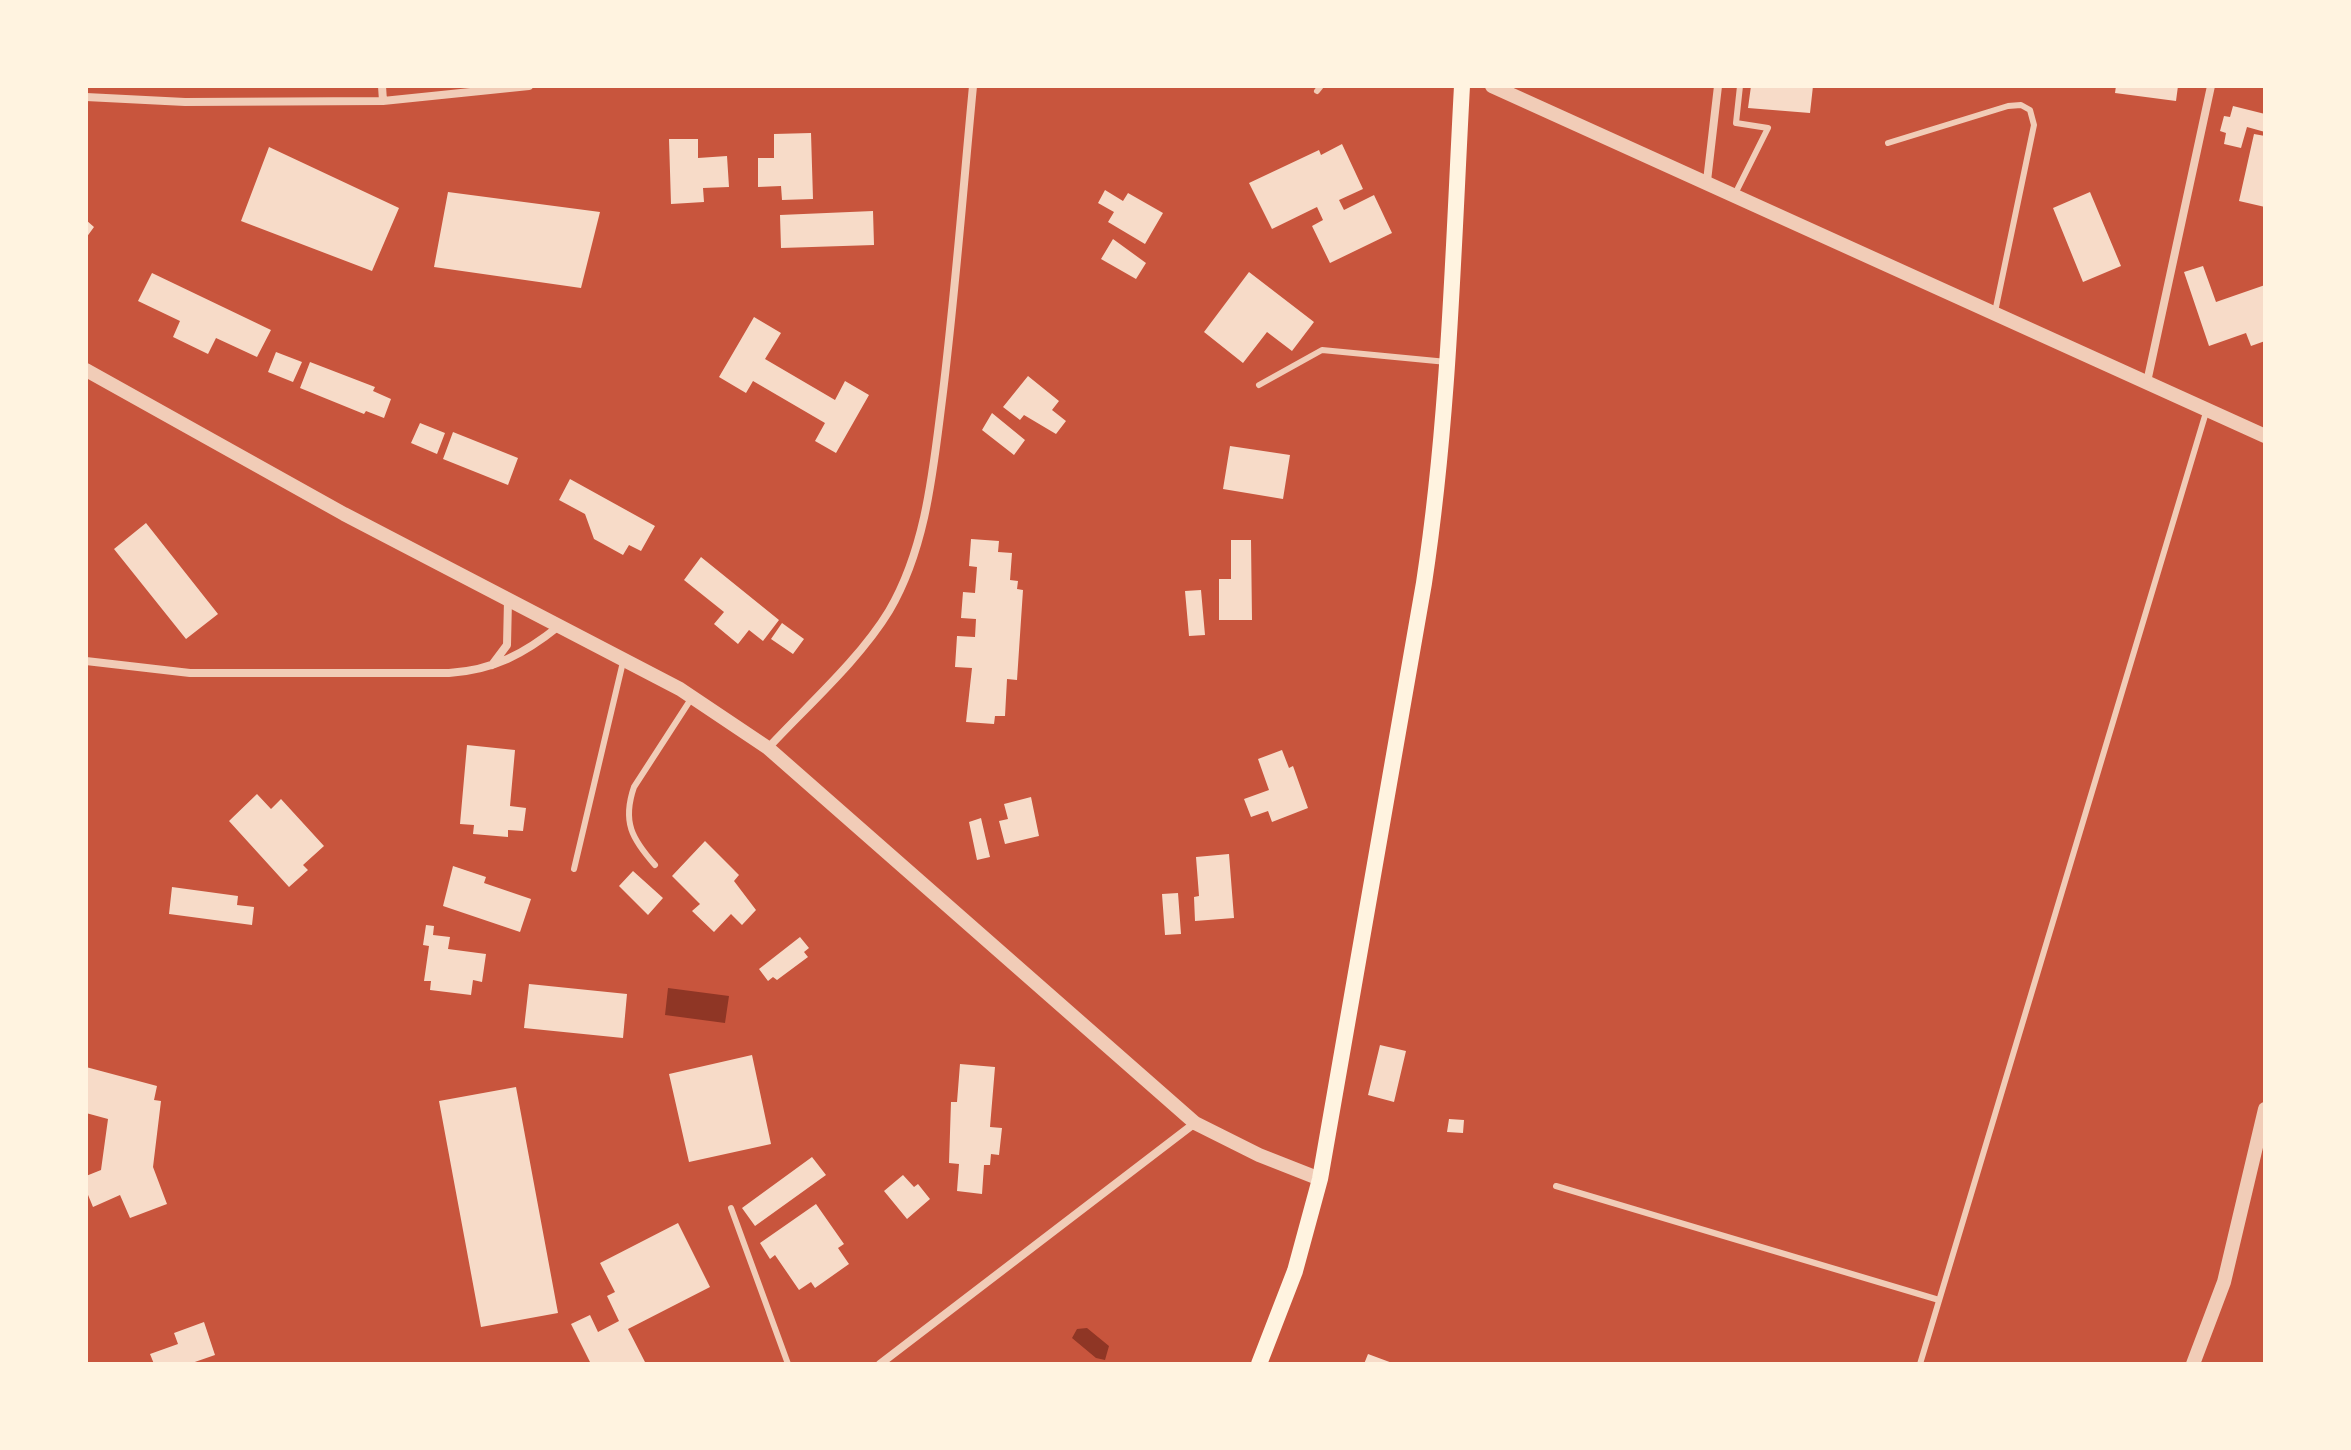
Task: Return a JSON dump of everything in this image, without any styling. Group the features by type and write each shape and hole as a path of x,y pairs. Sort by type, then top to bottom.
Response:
{"main road":[{"path":"1259,1364 1295,1271 1320,1179 1424,583 1434,517 1447,362 1462,86"}],"street":[{"path":"382,86 383,101"},
{"path":"86,97 185,102 383,101 529,86"},
{"path":"768,748 888,612 907,572 921,528 933,466 949,344 973,86"},
{"path":"1492,86 2265,436"},
{"path":"1707,181 1718,86"},
{"path":"2147,382 2211,86"},
{"path":"86,370 344,514 692,697 768,748 1195,1123 1259,1155 1320,1179"},
{"path":"489,668 507,645 508,600"},
{"path":"86,661 164,671 234,674 449,673 489,668 521,654 559,626"},
{"path":"2193,1364 2224,1282 2265,1109"},
{"path":"880,1364 1195,1123"}],"lane":[{"path":"1735,194 1768,128 1736,123 1740,86"},
{"path":"1888,143 2008,106 2021,105 2030,110 2034,125 1995,312"},
{"path":"1259,385 1322,350 1447,362"},
{"path":"1920,1364 2207,409"},
{"path":"574,869 623,659"},
{"path":"655,865 633,839 629,803 634,787 692,697"},
{"path":"1556,1186 1939,1300"},
{"path":"731,1208 788,1364"}],"shaded area":[{"path":"668,988 729,996 725,1023 665,1015"},
{"path":"1087,1328 1109,1346 1105,1360 1096,1358 1072,1338 1077,1329"}],"building":[{"path":"1751,86 1813,86 1810,113 1748,108"},
{"path":"2116,86 2178,86 2176,101 2115,93"},
{"path":"2233,106 2265,114 2265,132 2247,127 2241,148 2224,144 2226,133 2220,131 2224,116 2230,117"},
{"path":"811,133 813,199 782,200 781,186 758,187 758,158 774,158 774,134"},
{"path":"2254,134 2265,136 2265,207 2239,201"},
{"path":"669,139 698,139 698,158 727,156 729,187 703,188 704,202 671,204"},
{"path":"1342,144 1363,189 1339,200 1344,210 1374,195 1392,233 1330,263 1312,226 1323,220 1317,207 1272,229 1249,183 1319,150 1321,155"},
{"path":"269,147 399,208 372,271 241,221"},
{"path":"1105,190 1123,201 1128,193 1163,213 1145,244 1108,222 1114,212 1098,203"},
{"path":"448,192 600,212 581,288 434,267"},
{"path":"2090,192 2121,266 2083,282 2053,208"},
{"path":"873,211 874,245 781,248 780,215"},
{"path":"86,220 94,227 86,238"},
{"path":"1113,239 1146,263 1136,279 1101,259"},
{"path":"2203,266 2216,302 2265,285 2265,341 2251,346 2246,333 2209,346 2184,272"},
{"path":"1249,272 1314,322 1292,351 1267,332 1243,363 1204,332"},
{"path":"152,273 271,330 257,357 216,338 208,354 173,337 180,321 138,301"},
{"path":"754,317 781,333 765,359 835,400 845,381 869,395 836,453 815,441 825,423 753,381 746,393 719,377"},
{"path":"276,352 302,362 293,382 268,372"},
{"path":"310,362 375,387 373,391 391,399 384,418 366,411 364,414 300,388"},
{"path":"1028,376 1059,401 1052,410 1066,421 1056,434 1024,415 1020,420 1003,407"},
{"path":"992,413 1025,440 1014,455 982,430"},
{"path":"420,423 445,433 437,454 411,443"},
{"path":"453,432 518,458 508,485 443,459"},
{"path":"1230,446 1290,455 1283,499 1223,489"},
{"path":"570,479 655,526 641,551 629,545 623,555 594,539 585,514 559,500"},
{"path":"146,523 218,614 186,639 114,549"},
{"path":"971,539 999,541 998,552 1012,553 1010,580 1018,581 1017,589 1023,590 1017,680 1007,679 1005,716 995,716 994,724 966,722 972,668 955,667 957,636 975,637 976,619 961,618 963,592 975,593 977,567 969,566"},
{"path":"1231,540 1251,540 1252,620 1219,620 1219,579 1231,579"},
{"path":"701,557 779,620 763,641 749,630 738,644 714,624 724,612 684,580"},
{"path":"1201,590 1205,635 1189,636 1185,591"},
{"path":"782,623 804,639 793,654 771,639"},
{"path":"467,745 515,750 510,806 526,808 523,831 508,830 508,837 473,834 474,825 460,824"},
{"path":"1282,750 1289,768 1293,766 1308,808 1272,822 1268,811 1251,817 1244,799 1269,790 1258,759"},
{"path":"257,794 271,809 281,799 324,846 303,865 308,870 289,887 229,821"},
{"path":"1031,797 1039,836 1005,844 999,821 1008,819 1004,804"},
{"path":"981,818 990,857 977,860 969,822"},
{"path":"705,841 739,875 734,881 756,910 742,925 731,914 714,932 692,911 700,904 672,876"},
{"path":"1229,854 1234,918 1195,921 1194,897 1199,896 1196,857"},
{"path":"453,866 486,877 484,883 531,899 520,932 443,906"},
{"path":"633,871 663,898 648,915 619,886"},
{"path":"172,887 238,896 237,905 254,907 252,925 169,914"},
{"path":"1178,893 1181,934 1165,935 1162,894"},
{"path":"426,925 434,926 433,935 450,937 448,949 486,954 482,982 473,980 471,995 430,990 431,981 424,981 429,946 423,945"},
{"path":"800,937 809,948 804,952 808,957 777,980 773,977 768,981 759,969"},
{"path":"529,984 627,994 623,1038 524,1028"},
{"path":"1380,1045 1406,1051 1394,1102 1368,1095"},
{"path":"752,1055 771,1144 689,1162 669,1074"},
{"path":"960,1064 995,1067 990,1127 1002,1128 999,1155 991,1154 990,1165 984,1165 982,1194 957,1191 959,1164 949,1163 951,1102 957,1102"},
{"path":"86,1067 157,1086 154,1100 161,1101 153,1167 167,1204 130,1218 120,1195 93,1207 86,1190 86,1176 101,1170 108,1119 86,1113"},
{"path":"516,1087 558,1313 481,1327 439,1101"},
{"path":"1449,1119 1464,1120 1463,1133 1447,1132"},
{"path":"812,1157 826,1175 755,1226 742,1208"},
{"path":"903,1175 914,1187 918,1184 930,1199 907,1219 884,1191"},
{"path":"816,1204 844,1244 838,1248 849,1264 815,1288 811,1282 799,1290 775,1255 770,1259 760,1243"},
{"path":"678,1223 710,1287 628,1329 646,1364 591,1364 571,1324 590,1315 598,1332 619,1321 607,1296 615,1292 600,1263"},
{"path":"204,1322 215,1355 189,1364 154,1364 150,1354 178,1344 174,1333"},
{"path":"1368,1354 1395,1364 1364,1364"}]}
